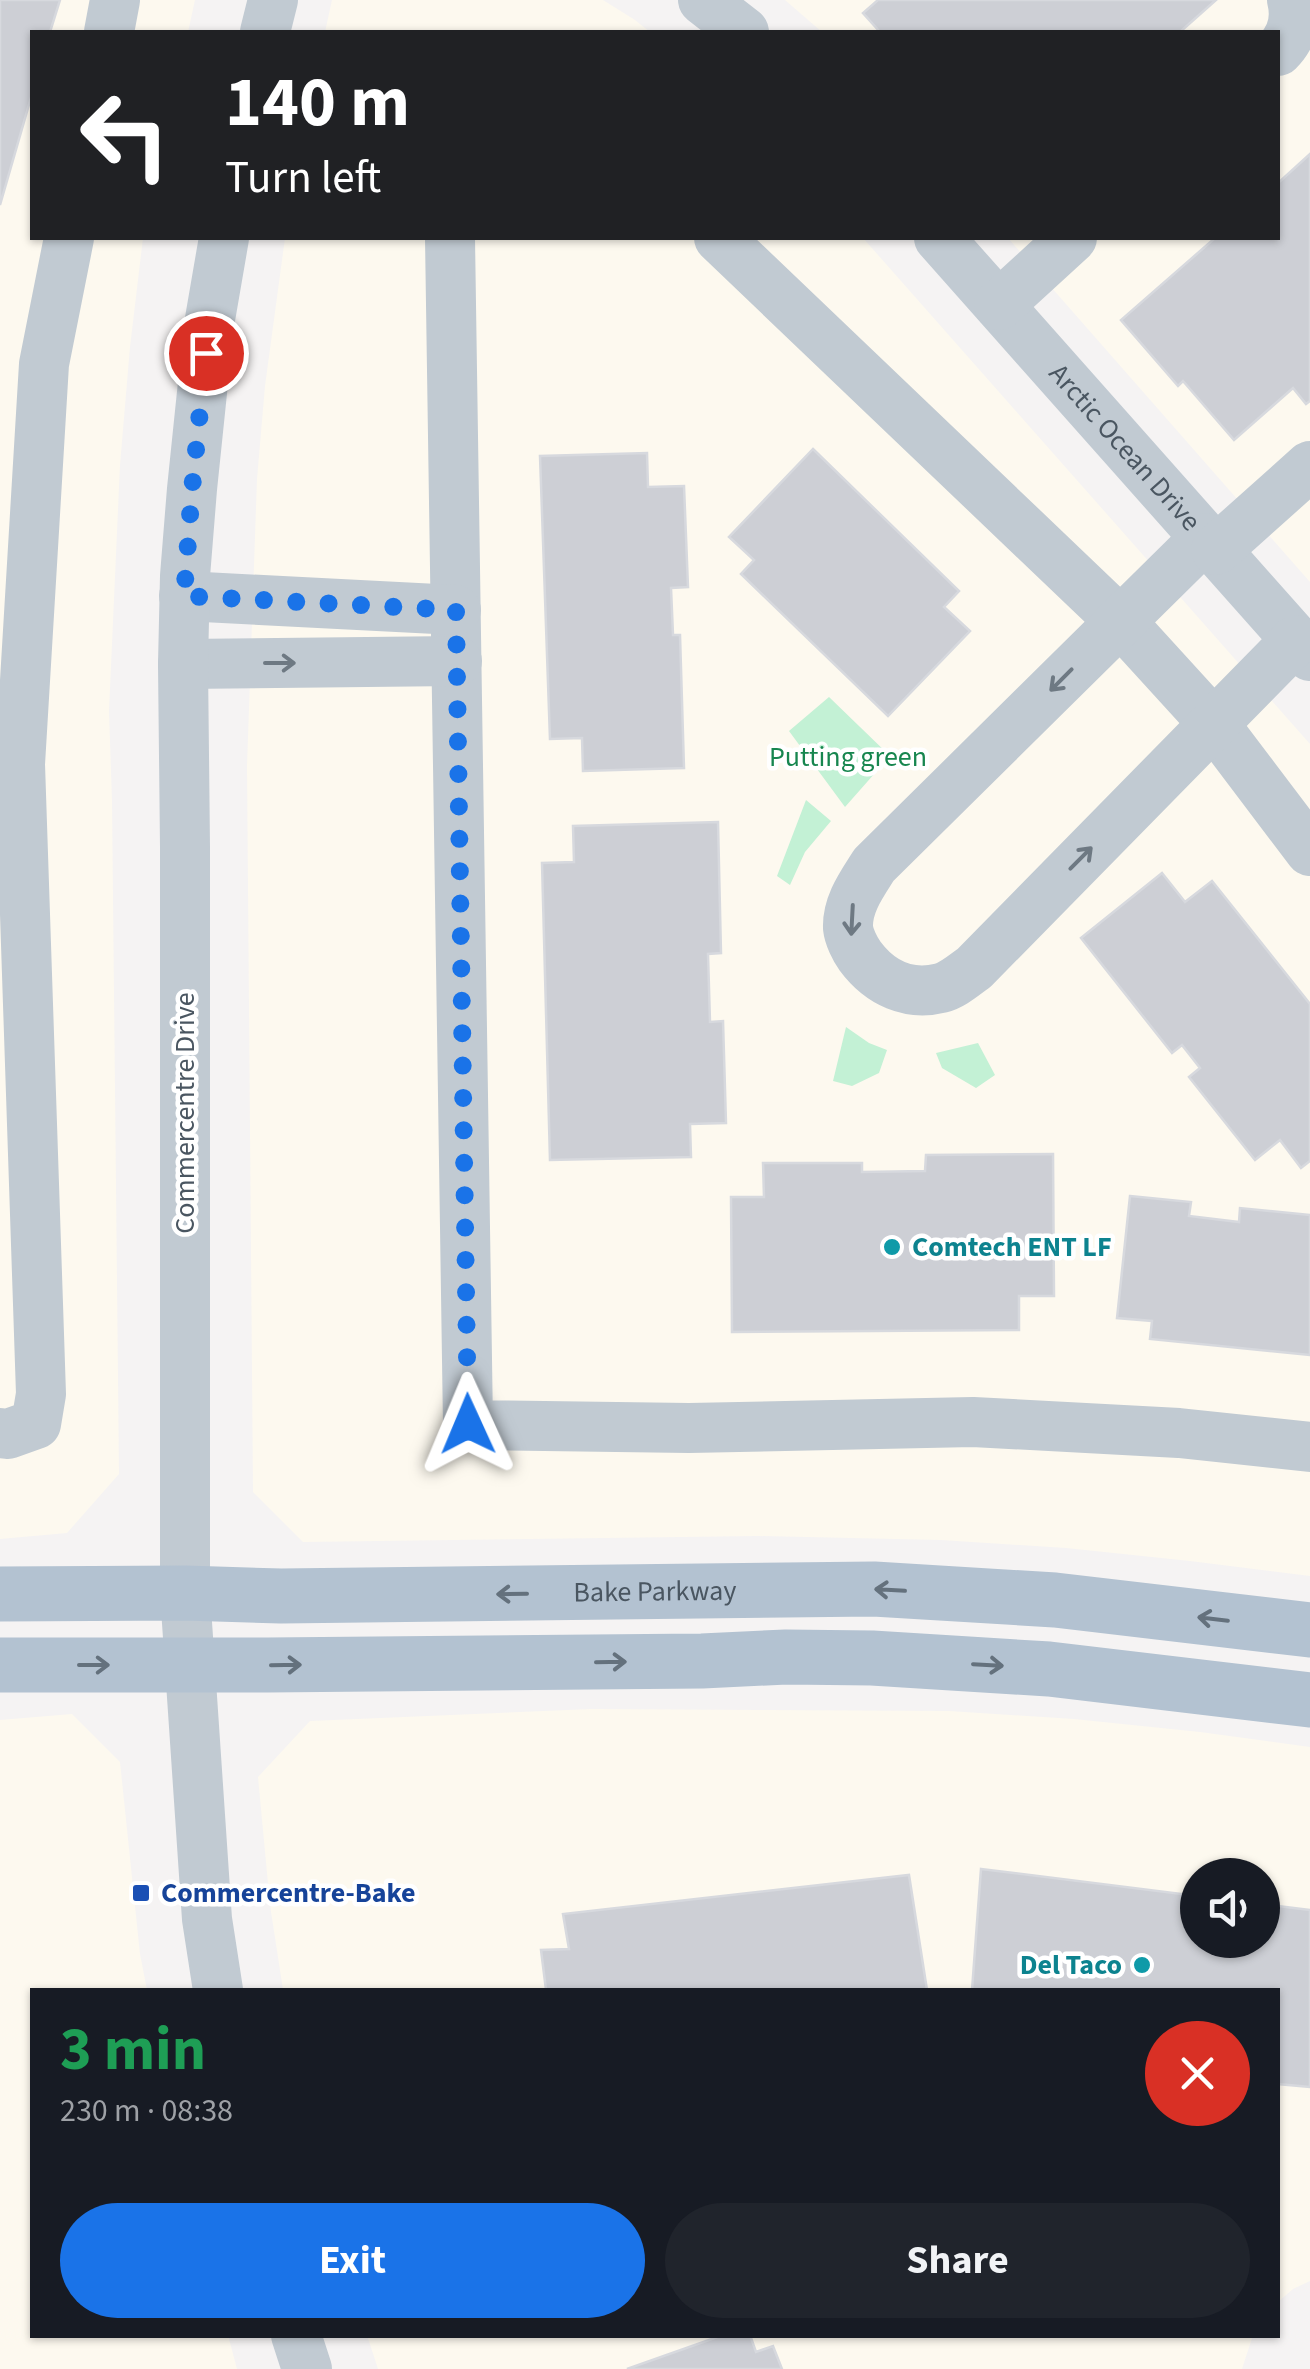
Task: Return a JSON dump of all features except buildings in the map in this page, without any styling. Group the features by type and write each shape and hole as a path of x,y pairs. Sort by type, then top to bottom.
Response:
{"main road":[{"name":"Bake Parkway","path":"0,1594 185,1592 281,1596 874,1588 1054,1600 1310,1630"},
{"path":"0,1665 872,1658 1049,1668 1310,1700"}],"street":[{"path":"109,30 116,0"},
{"path":"266,30 273,0"},
{"path":"703,0 741,30"},
{"path":"1280,48 1292,30 1292,0"},
{"path":"0,1433 36,1424 41,1394 10,764 44,364 69,240"},
{"name":"Commercentre Drive","path":"218,1988 207,1919 185,1592 186,847 182,664 184,596 203,380 224,240"},
{"path":"450,240 468,1424 690,1428 973,1422 1179,1433 1310,1448"},
{"path":"721,240 1120,622 1214,724 1310,851"},
{"name":"Arctic Ocean Drive","path":"941,240 1303,648"},
{"path":"999,305 1070,240"},
{"path":"1303,648 1214,724 974,968 947,987 920,992 894,986 870,970 848,930 854,897 874,864 1120,622 1310,466"},
{"path":"184,596 456,610"},
{"path":"182,664 457,661"},
{"path":"297,2338 306,2369"}],"shaded area":[{"path":"0,0 195,0 188,30 30,30 30,240 143,240 120,465 109,711 119,1474 67,1533 0,1539"},
{"path":"332,0 603,0 648,30 325,30"},
{"path":"785,0 1310,0 1310,582 1010,240 1280,240 1280,30 820,30"},
{"path":"285,240 865,240 1310,744 1310,1576 1066,1548 941,1540 758,1536 303,1542 253,1492 247,766 257,479"},
{"path":"591,1709 949,1711 1074,1719 1310,1747 1310,2281 1280,2300 1280,1988 283,1988 258,1777 310,1721"},
{"path":"72,1714 120,1762 147,1988 30,1988 30,2338 229,2338 237,2369 0,2369 0,1720"},
{"path":"368,2338 1252,2338 1242,2369 378,2369"}],"green space":[{"name":"Putting green","path":"829,697 890,756 845,807 789,731"},
{"path":"806,800 831,821 805,852 790,885 777,876"},
{"path":"846,1027 887,1050 879,1073 852,1086 833,1081"},
{"path":"978,1043 995,1075 976,1088 942,1068 936,1053"}],"place":[{"name":"Comtech ENT LF","path":"892,1247"},
{"name":"Commercentre-Bake","path":"141,1893"},
{"name":"Del Taco","path":"1142,1965"}],"route":[{"path":"206,353 184,596 456,610 468,1424"}]}
